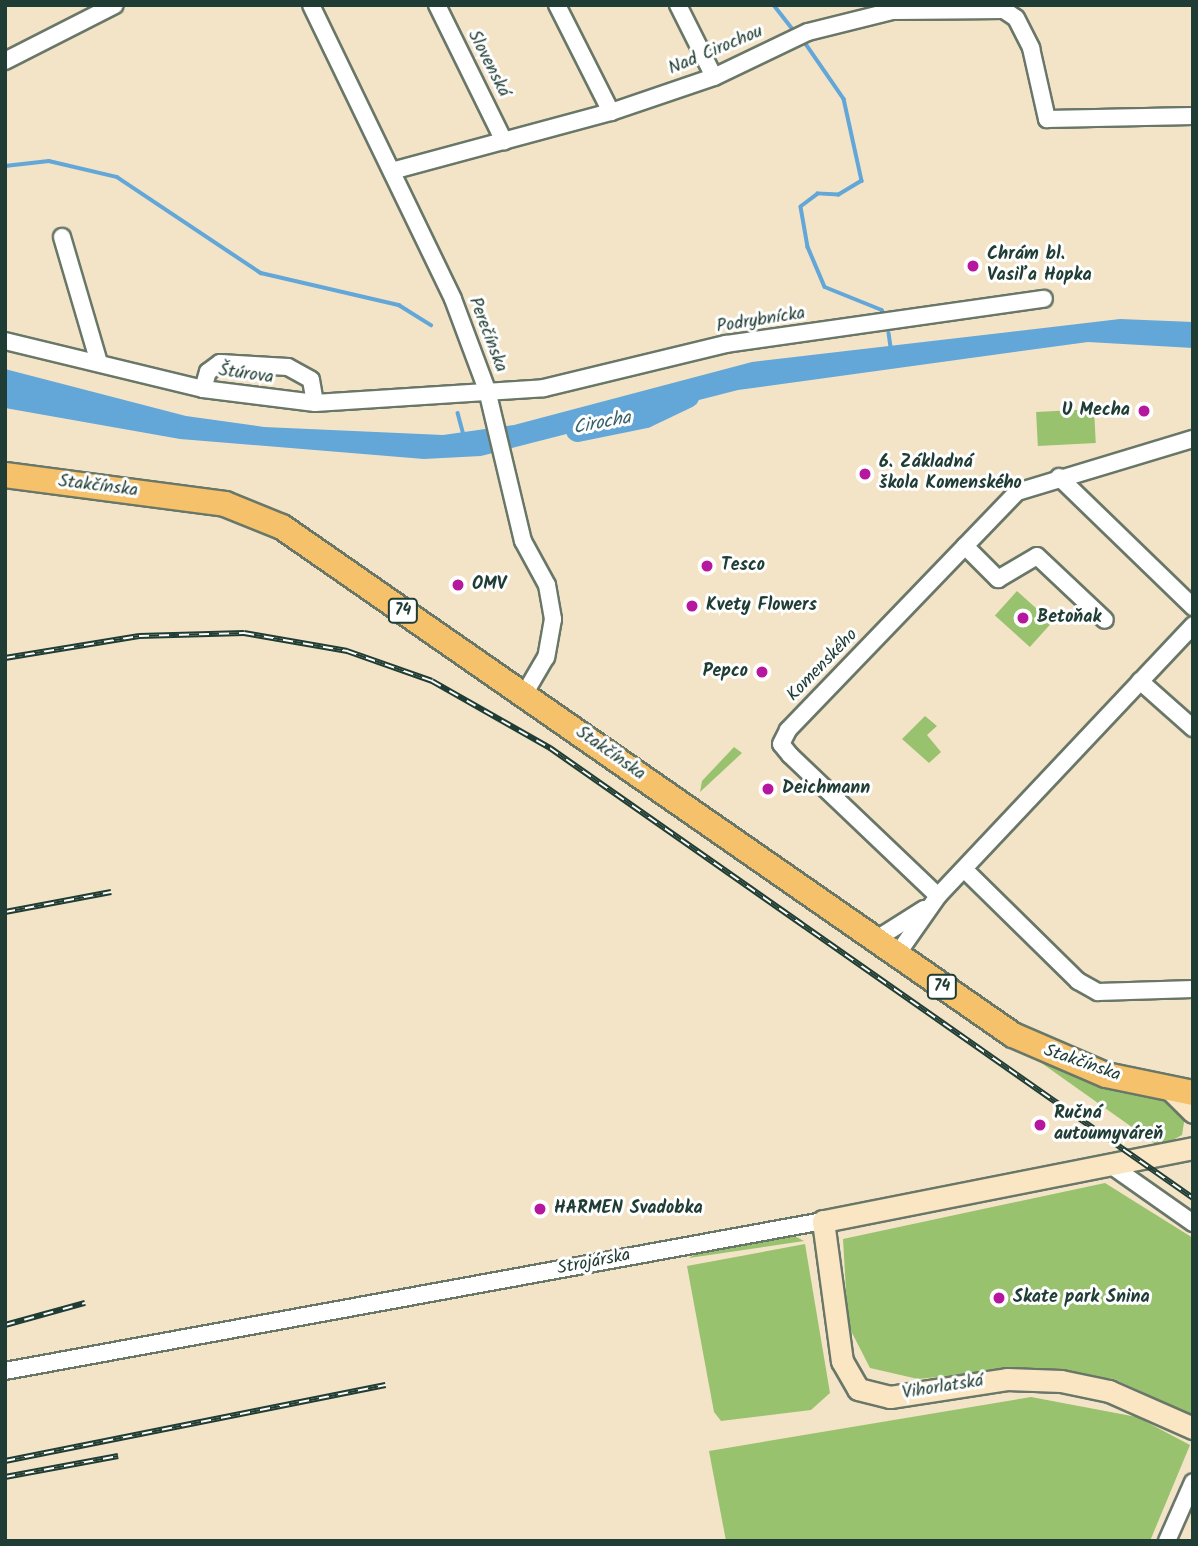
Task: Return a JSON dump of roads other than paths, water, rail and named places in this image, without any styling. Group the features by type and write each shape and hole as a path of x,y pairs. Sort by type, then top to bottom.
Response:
{"main road":[{"name":"Stakčínska","path":"5,475 225,504 262,517 525,694 897,956 1049,1055 1182,1091"},
{"path":"1182,1091 1193,1112"},
{"name":"Strojárska","path":"823,1221 1109,1164 1190,1144"},
{"name":"Vihorlatská","path":"823,1221 842,1361 858,1389 890,1397 1007,1379 1061,1381 1109,1391 1193,1428"}],"street":[{"path":"5,61 115,5"},
{"name":"Perečínska","path":"311,5 453,299 489,396 523,541 547,584 553,619 546,657 525,694"},
{"name":"Slovenská","path":"436,5 504,141"},
{"path":"557,5 611,112"},
{"path":"678,5 714,77"},
{"name":"Nad Cirochou","path":"392,172 611,112 714,77 842,20 892,10 1003,7 1016,18 1031,48 1047,119 1193,116"},
{"path":"62,237 98,359"},
{"name":"Podrybnícka","path":"489,396 544,388 726,344 1044,299"},
{"name":"Štúrova","path":"5,341 98,359 203,389 315,402 489,396"},
{"path":"203,389 208,372 220,363 288,367 311,380 315,402"},
{"name":"Komenského","path":"933,901 781,744 1017,492 1065,483 1077,472 1193,439"},
{"path":"1065,483 1190,601"},
{"path":"965,546 998,579 1037,556 1105,620"},
{"path":"897,956 933,901 1193,625"},
{"path":"1140,681 1193,728"},
{"path":"964,869 1078,981 1098,992 1193,989"},
{"path":"875,940 933,901"},
{"path":"1109,1164 1193,1223"},
{"name":"Strojárska","path":"5,1371 823,1221"},
{"path":"1167,1541 1193,1482"}],"water":[{"path":"1120,319 1193,322 1193,348 1088,342 738,390 481,456 424,459 180,439 5,408 5,369 186,416 264,427 443,435 514,425 752,362"}],"waterway":[{"path":"774,5 792,28"},
{"path":"806,44 844,99 862,181 839,195 818,194 801,207 808,247 825,287 882,310 886,318"},
{"path":"5,166 49,161 117,177 261,273 399,305 431,325"},
{"path":"889,333 891,348"},
{"name":"Cirocha","path":"577,430 645,416 687,396"},
{"path":"458,413 464,435"}],"railway":[{"path":"5,658 139,636 244,633 347,651 432,681 550,748 1193,1198"},
{"path":"5,912 111,892"},
{"path":"5,1325 85,1303"},
{"path":"5,1461 385,1385"},
{"path":"5,1477 118,1456"}],"place":[{"name":"Chrám bl. Vasiľa Hopka","path":"973,266"},
{"name":"U Mecha","path":"1144,411"},
{"name":"6. Základná škola Komenského","path":"865,474"},
{"name":"Tesco","path":"707,566"},
{"name":"OMV","path":"458,585"},
{"name":"Kvety Flowers","path":"692,606"},
{"name":"Betoňak","path":"1023,618"},
{"name":"Pepco","path":"762,672"},
{"name":"Deichmann","path":"768,789"},
{"name":"Ručná autoumyváreň","path":"1040,1125"},
{"name":"HARMEN Svadobka","path":"540,1209"},
{"name":"Skate park Snina","path":"999,1298"}]}
